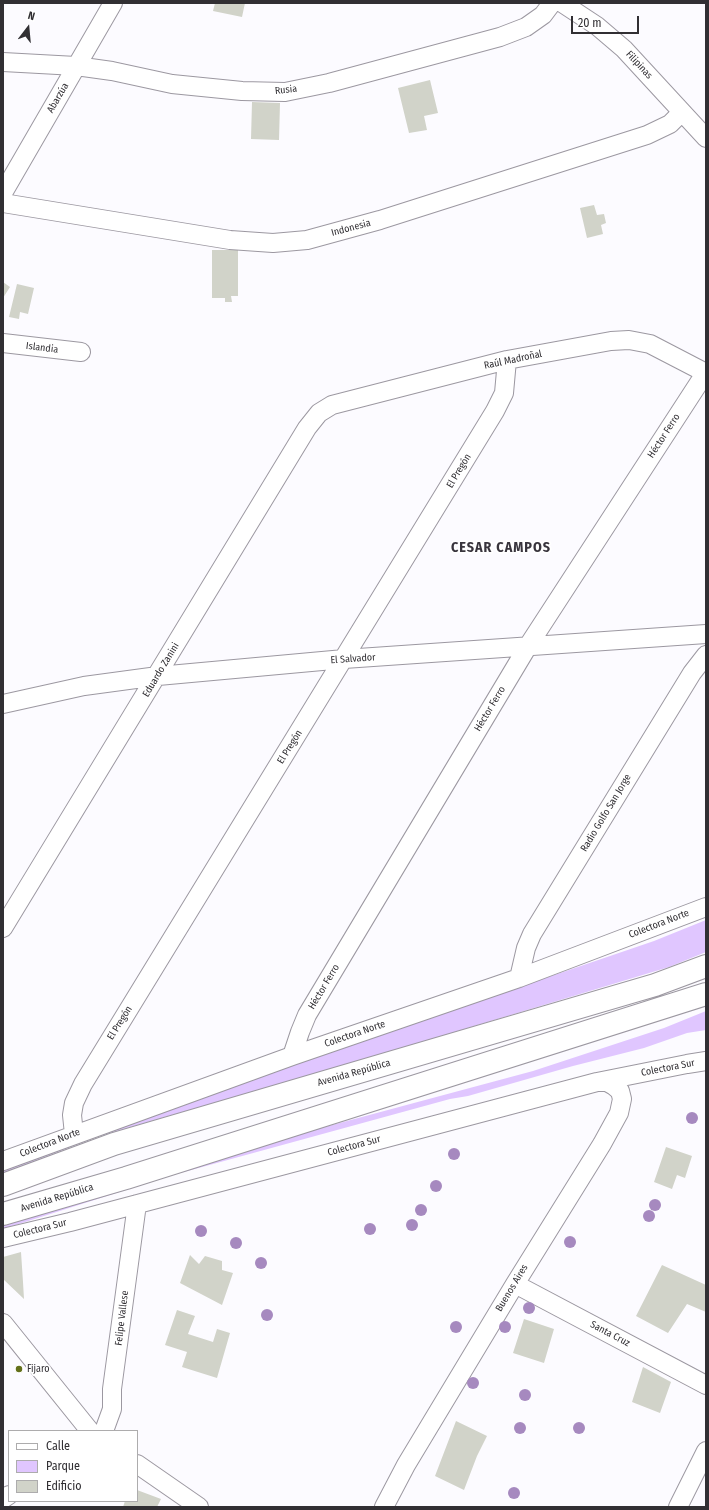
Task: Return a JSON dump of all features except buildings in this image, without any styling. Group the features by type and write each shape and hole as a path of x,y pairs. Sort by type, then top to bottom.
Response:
{"street":[{"name":"Abarzúa","path":"3,193 113,3"},
{"name":"Rusia","path":"3,62 76,66 112,71 172,84 242,91 285,92 329,83 500,37 526,27 543,15 552,3"},
{"name":"Filipinas","path":"562,3 597,26 624,49 681,113 706,138"},
{"name":"Indonesia","path":"3,203 230,240 273,242 307,240 380,220 647,135 670,124 681,113"},
{"name":"Raúl Madroñal","path":"319,413 332,405 507,360 611,341 629,340 650,344 706,372"},
{"name":"Islandia","path":"3,343 81,352"},
{"name":"El Pregón","path":"74,1134 72,1115 74,1102 83,1084 344,660 495,411 504,393 507,360"},
{"name":"Héctor Ferro","path":"292,1056 307,1015 528,646 706,372"},
{"name":"Eduardo Zanini","path":"3,928 158,676 307,428 319,413"},
{"name":"El Salvador","path":"3,704 84,686 158,676 344,660 706,634"},
{"name":"Radio Golfo San Jorge","path":"519,978 526,948 532,934 692,673 706,655"},
{"name":"Colectora Norte","path":"3,1161 292,1056 519,978 706,907"},
{"name":"Avenida República","path":"3,1185 114,1144 655,985 706,966"},
{"name":"Avenida República","path":"3,1214 126,1178 706,994"},
{"name":"Colectora Sur","path":"3,1238 597,1082 706,1061"},
{"name":"Buenos Aires","path":"384,1507 406,1465 515,1284 602,1144 619,1113 622,1099 620,1092 607,1082 597,1082"},
{"name":"Felipe Vallese","path":"104,1430 112,1409 112,1390 136,1204"},
{"name":"Santa Cruz","path":"515,1284 706,1385"},
{"path":"3,1323 89,1430"},
{"path":"678,1507 706,1451"},
{"path":"138,1465 199,1507"}],"green space":[{"path":"706,920 706,952 669,967 224,1102 182,1112 100,1136 3,1173 3,1168 308,1059 654,941"},
{"path":"706,1011 706,1030 687,1033 644,1048 573,1066 468,1096 450,1099 173,1175 3,1229 3,1224 187,1164 533,1071 664,1028"}],"place":[{"name":"Fijaro","path":"19,1369"}],"district":[{"name":"CESAR CAMPOS","path":"501,548"}]}
